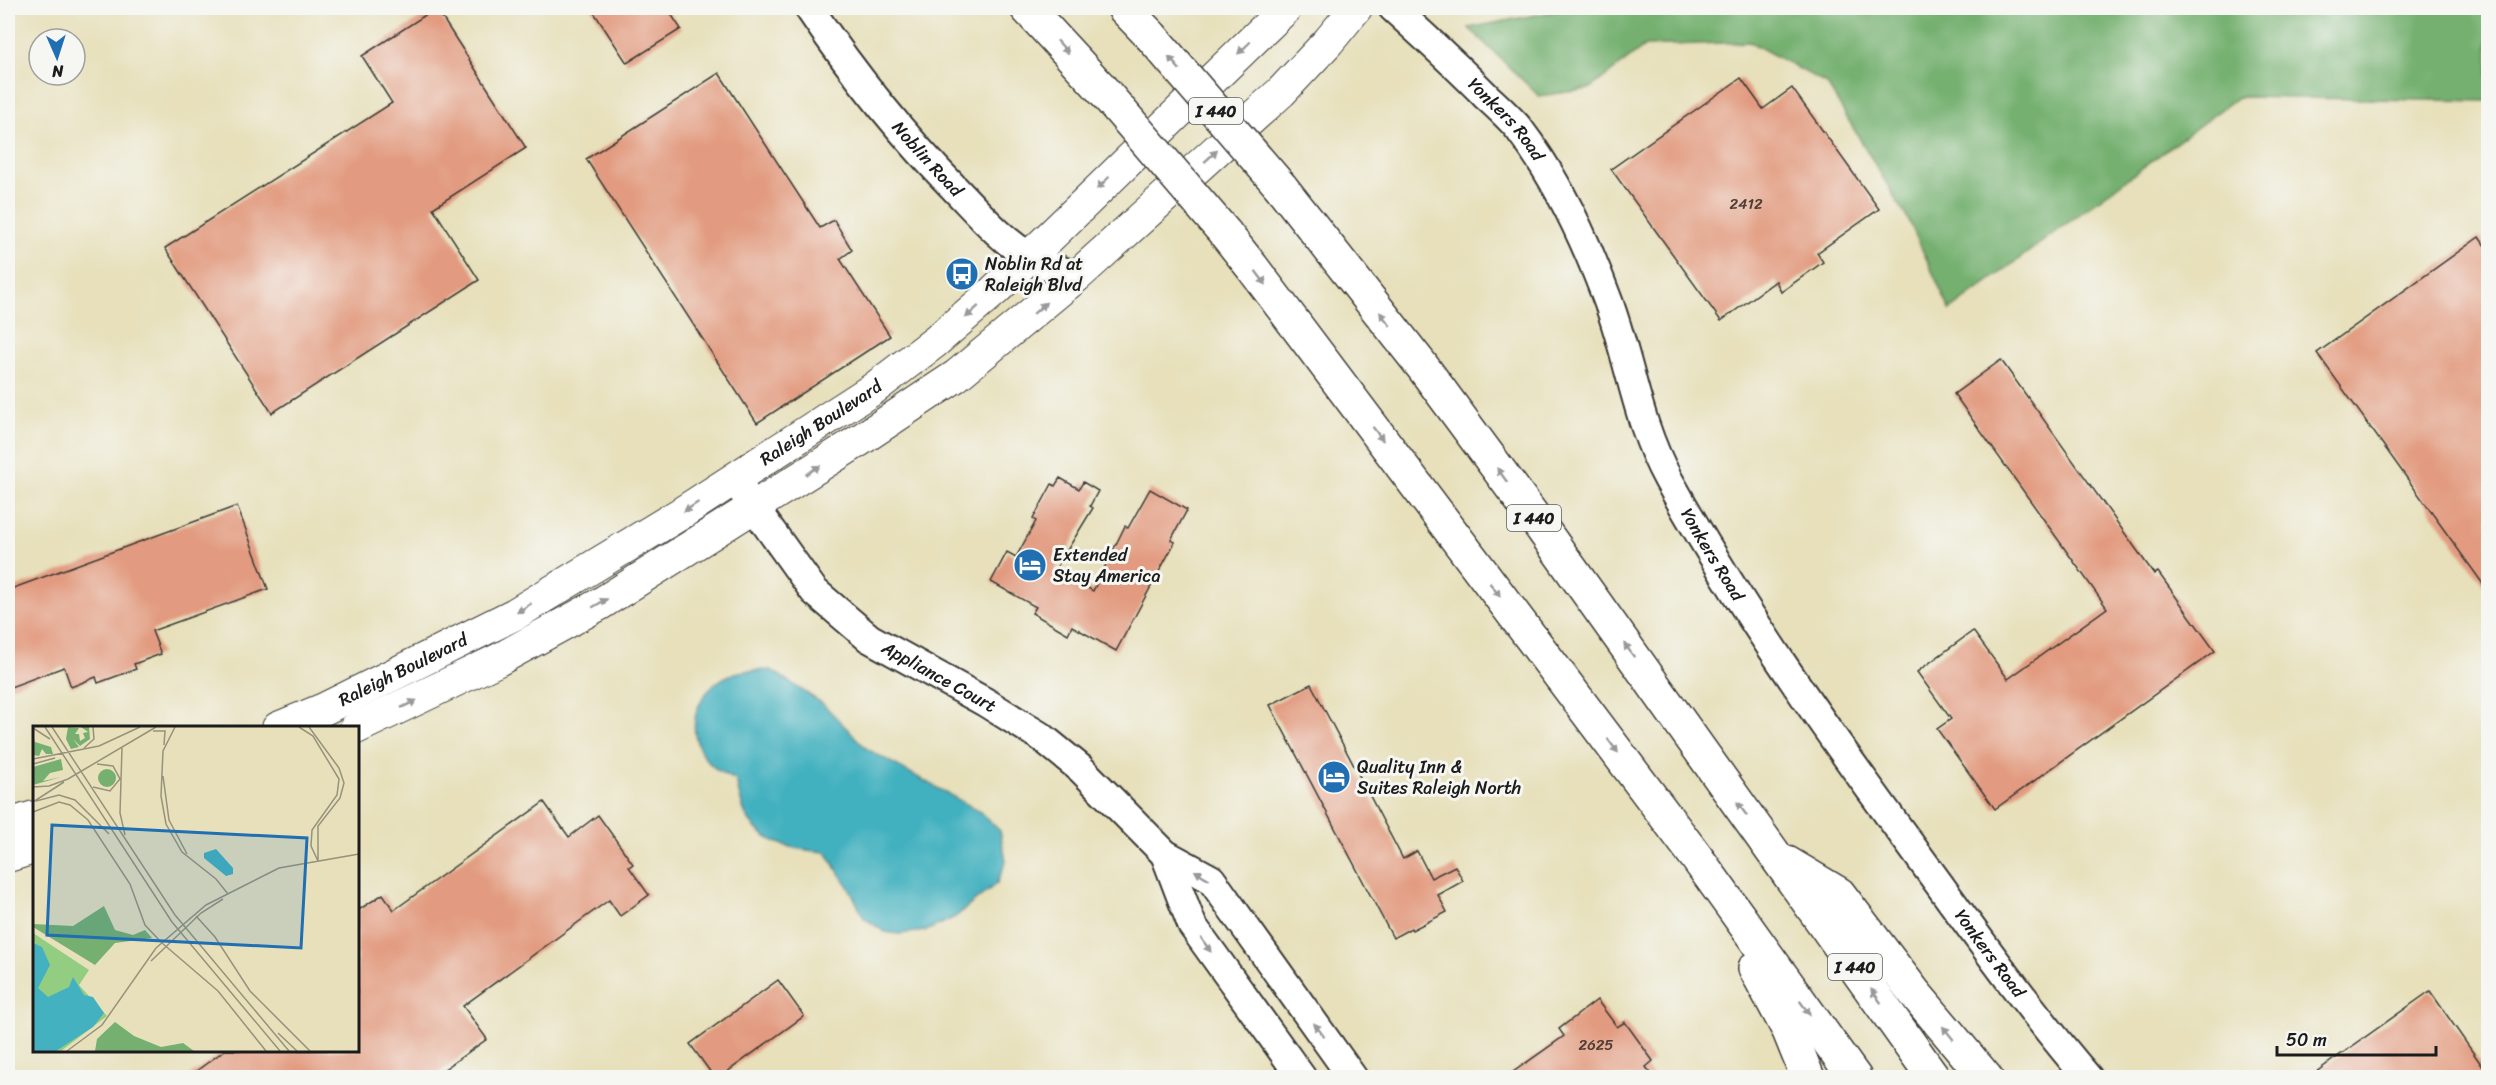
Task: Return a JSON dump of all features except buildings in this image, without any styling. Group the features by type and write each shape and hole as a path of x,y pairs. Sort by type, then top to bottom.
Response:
{"highway":[{"path":"1026,8 1099,86 1252,267 1696,858 1855,1077"},
{"name":"I 440","path":"1124,8 1151,36 1281,188 1429,376 1541,527 1934,1077"},
{"path":"1776,856 1839,894 1913,991 1986,1077"},
{"path":"1696,858 1789,1032 1808,1077"}],"main road":[{"name":"Raleigh Boulevard","path":"283,726 324,709 514,614 734,479 873,389 965,318 1286,8"},
{"name":"Raleigh Boulevard","path":"358,727 498,660 600,604 860,440 956,376 1077,276 1281,92 1356,8"},
{"path":"8,825 33,817"},
{"path":"8,856 33,848"}],"street":[{"name":"Noblin Road","path":"809,8 849,67 911,144 999,233 1029,257 1050,268 1077,276"},
{"name":"Yonkers Road","path":"1394,8 1461,69 1517,128 1541,162 1572,217 1610,304 1642,421 1656,456 1704,542 1845,755 2043,1026 2088,1077"},
{"name":"Appliance Court","path":"734,479 814,591 869,638 985,702 1042,738 1082,769 1165,854 1210,879 1353,1077"},
{"name":"Appliance Court","path":"1165,854 1192,925 1302,1077"}],"green space":[{"path":"1571,8 2488,8 2488,101 2238,97 1950,310 1909,221 1827,84 1750,42 1645,46 1589,89 1539,96 1469,28"}],"water":[{"path":"771,670 823,704 867,749 979,811 1000,831 1006,861 997,883 955,917 926,931 899,934 885,932 864,918 851,891 826,852 792,847 762,834 747,817 736,780 718,770 703,755 697,743 695,717 706,694 726,677 743,671"}],"place":[{"name":"Noblin Rd at Raleigh Blvd","path":"962,274"},
{"name":"Extended Stay America","path":"1030,565"},
{"name":"Quality Inn & Suites Raleigh North","path":"1334,777"}]}
